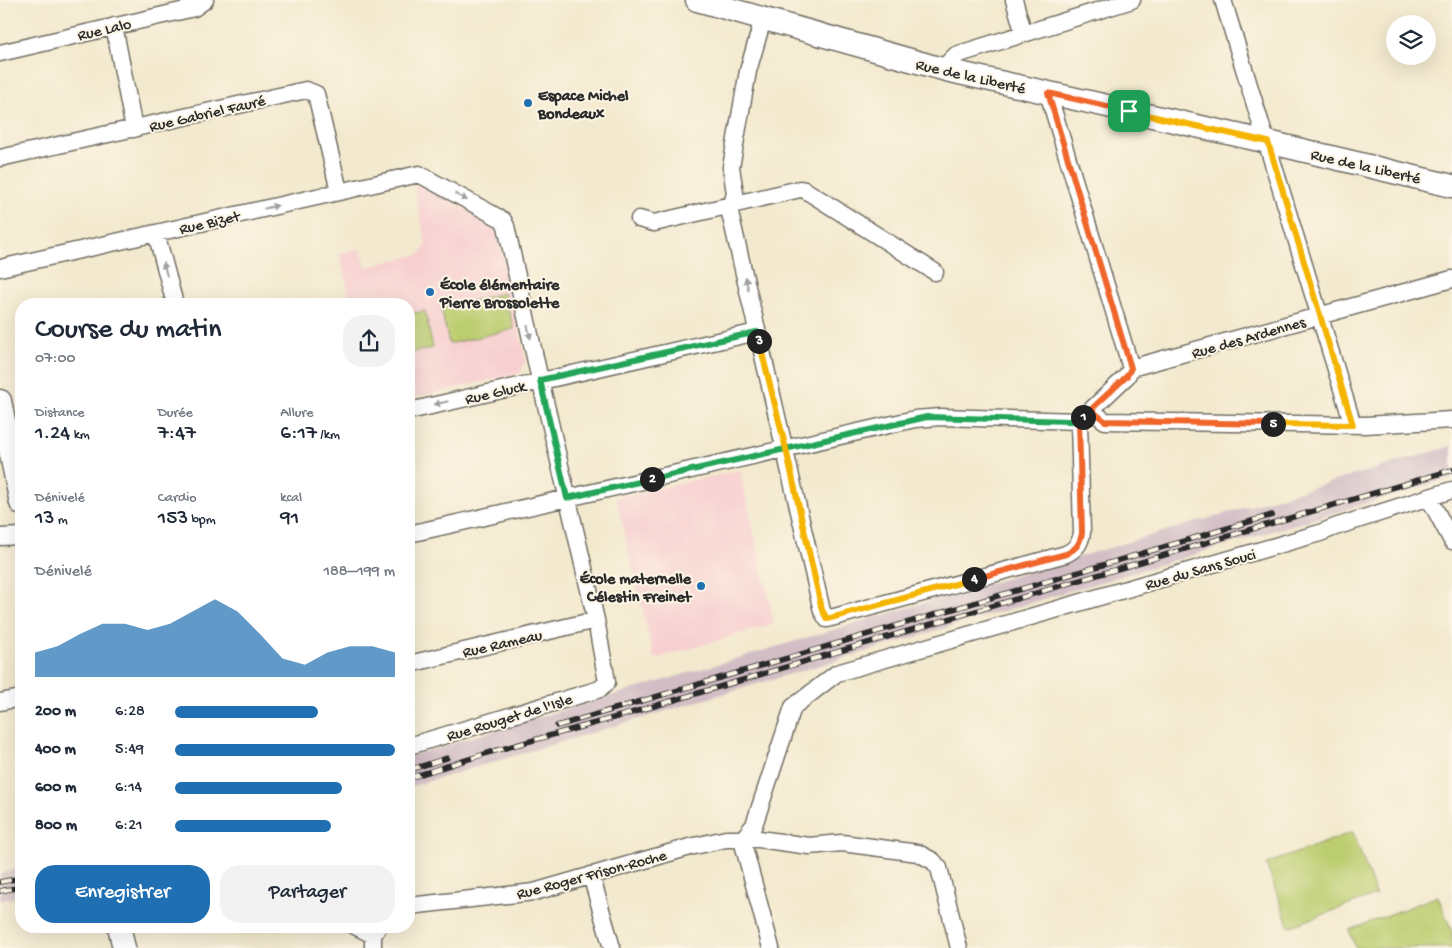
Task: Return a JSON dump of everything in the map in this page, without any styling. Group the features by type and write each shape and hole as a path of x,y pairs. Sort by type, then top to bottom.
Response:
{"street":[{"name":"Rue Lalo","path":"0,53 194,8 205,0"},
{"name":"Rue de la Liberté","path":"698,0 946,70 1268,142 1452,186"},
{"path":"1014,0 1024,34"},
{"path":"946,70 949,62 956,55 1132,0"},
{"path":"1223,0 1353,425"},
{"path":"763,19 748,71 731,167 735,187 730,213 822,610 827,619 1057,557 1075,550 1080,544 1082,533 1079,421"},
{"path":"114,26 134,129"},
{"name":"Rue Gabriel Fauré","path":"0,158 306,90 316,94 339,191"},
{"path":"415,533 927,417 1079,421 1127,376 1131,368 1048,93"},
{"name":"Rue Bizet","path":"0,268 419,174 503,220 506,226 540,380"},
{"path":"639,220 654,223 800,189 805,190 935,272"},
{"path":"156,233 173,298"},
{"name":"Rue des Ardennes","path":"1131,368 1452,279"},
{"name":"Rue Gluck","path":"415,410 757,332"},
{"path":"540,380 596,620"},
{"path":"0,401 15,473"},
{"path":"1091,410 1105,421 1353,425 1452,420"},
{"name":"Rue du Sans Souci","path":"742,840 754,825 793,707 837,673 1311,536 1335,526 1452,490"},
{"path":"1429,498 1452,541"},
{"path":"0,537 15,536"},
{"name":"Rue Rameau","path":"415,663 596,620"},
{"name":"Rue Rouget de l'Isle","path":"415,744 600,689 607,682 607,676 596,620"},
{"path":"0,702 15,699"},
{"name":"Rue Roger Frison-Roche","path":"415,905 534,892 726,838 742,840 759,839 809,846 842,844 918,854 933,861 939,868 959,948"},
{"path":"742,840 771,948"},
{"path":"592,875 612,948"},
{"path":"121,933 124,948"}],"shaded area":[{"name":"École élémentaire Pierre Brossolette","path":"419,184 495,225 497,228 526,360 520,373 415,398 415,298 350,298 340,253 361,249 366,267 420,254 426,245 414,186"},
{"path":"1452,446 1452,478 415,785 415,754"},
{"name":"École maternelle Célestin Freinet","path":"740,470 774,624 654,659 616,498"},
{"path":"15,870 15,897 0,901 0,874"}],"green space":[{"path":"504,293 514,329 449,344 441,308"},
{"path":"425,311 433,348 415,352 415,313"},
{"path":"1353,832 1376,895 1289,927 1266,864"},
{"path":"1438,896 1452,932 1452,948 1356,948 1349,930"}],"railway":[{"path":"415,776 491,752 624,715 1452,470"},
{"path":"557,726 1272,515"},
{"path":"415,768 447,758"},
{"path":"0,882 15,879"},
{"path":"0,891 15,888"}],"place":[{"name":"Espace Michel Bondeaux","path":"528,103"},
{"name":"École élémentaire Pierre Brossolette","path":"430,292"},
{"name":"École maternelle Célestin Freinet","path":"701,586"}],"route":[{"path":"1129,111 1048,93 1131,368 1127,376 1079,421 927,417 915,419 786,449 567,498 540,380 757,332 786,449 822,610 827,619 1075,550 1080,544 1082,533 1079,421 1091,410 1105,421 1353,425 1268,142 1129,111"}]}
